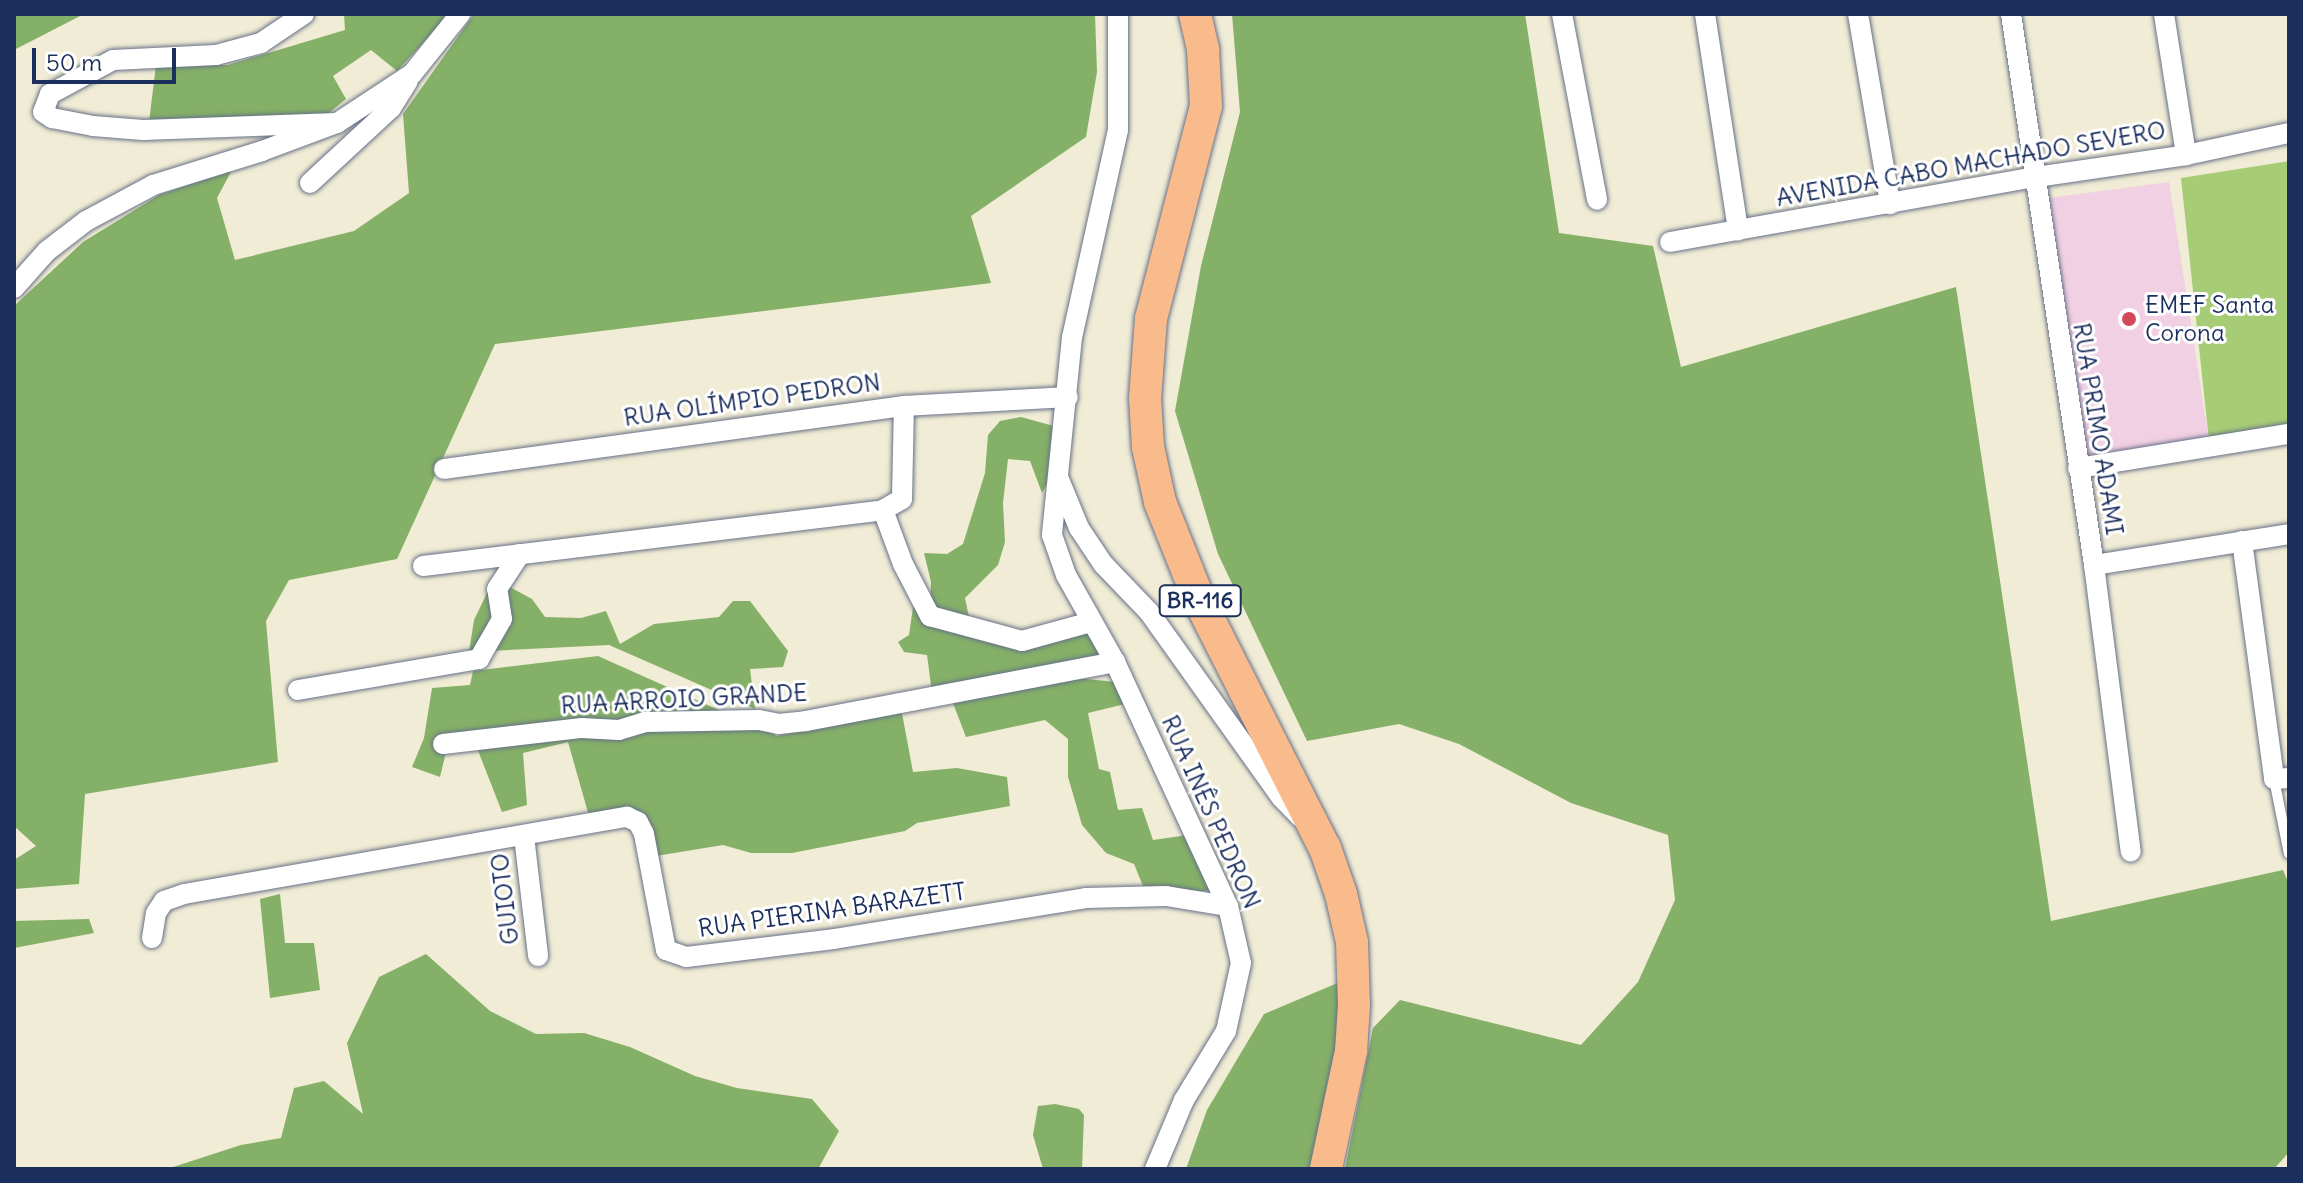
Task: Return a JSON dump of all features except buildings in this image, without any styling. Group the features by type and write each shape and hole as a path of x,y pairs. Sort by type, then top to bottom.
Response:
{"main road":[{"name":"BR-116","path":"1195,14 1203,50 1206,106 1151,319 1145,398 1148,447 1160,502 1200,602 1319,836 1341,894 1352,942 1355,975 1351,1051 1326,1169"}],"street":[{"path":"304,14 261,43 216,55 113,60 50,94 43,112 52,118 93,126 143,130 337,123"},
{"path":"310,183 391,108 412,74 460,14"},
{"name":"RUA INÊS PEDRON","path":"1118,14 1118,130 1072,337 1052,535 1066,575 1115,662 1228,906 1241,963 1229,1020 1184,1100 1155,1169"},
{"path":"1562,14 1597,200"},
{"path":"1705,14 1738,230"},
{"name":"RUA PRIMO ADAMI","path":"2011,14 2094,565 2131,852"},
{"path":"2164,14 2186,155"},
{"path":"1855,17 1890,204"},
{"path":"14,288 47,251 86,221 153,185 262,151 337,123 412,74"},
{"name":"AVENIDA CABO MACHADO SEVERO","path":"1670,242 2286,136"},
{"name":"RUA OLÍMPIO PEDRON","path":"444,469 904,406 1068,397"},
{"path":"423,566 883,510 902,499 904,406"},
{"path":"2078,468 2289,434"},
{"name":"RUA INÊS PEDRON","path":"1058,477 1079,528 1103,564 1149,612 1281,797 1319,836"},
{"path":"883,510 903,564 930,616 1022,641 1091,622"},
{"path":"2094,565 2289,534"},
{"path":"2242,541 2282,778"},
{"path":"298,690 479,659 502,619 497,589 520,554"},
{"name":"RUA ARROIO GRANDE","path":"443,744 582,728 619,730 645,722 759,720 779,724 806,721 1115,662"},
{"name":"RUA PIERINA BARAZETT","path":"152,938 156,913 164,901 184,894 627,817 638,822 644,834 666,950 686,957 834,939 1086,898 1166,896 1228,906"},
{"name":"GUIOTO","path":"524,836 538,956"}],"lane":[{"path":"2282,778 2289,854"}],"shaded area":[{"name":"EMEF Santa Corona","path":"2169,182 2209,441 2088,460 2049,198"}],"green space":[{"path":"14,14 84,14 14,50"},
{"path":"344,14 450,14 397,71 371,50 333,76 346,99 324,117 149,122 156,65 228,65 345,30"},
{"path":"474,14 1095,14 1097,72 1086,137 971,216 991,283 495,344 397,559 289,580 266,621 278,762 85,794 79,884 14,889 14,860 36,846 14,826 14,306 83,242 159,195 232,170 217,198 235,260 354,231 409,193 403,114"},
{"path":"1232,14 1525,14 1559,233 1653,246 1681,367 1956,287 2051,921 2283,870 2289,884 2289,1152 2274,1169 1345,1169 1373,1028 1400,1000 1581,1045 1638,982 1675,900 1668,835 1571,803 1459,744 1399,724 1307,741 1218,554 1175,411 1201,266 1240,112"},
{"path":"2289,161 2289,423 2209,441 2181,178"},
{"path":"1021,417 1061,428 1050,478 1042,493 1030,461 1008,459 1003,503 1005,542 998,565 965,598 972,632 1091,630 1106,655 932,693 927,655 904,652 898,642 909,635 913,607 930,609 931,582 924,553 947,554 963,544 985,473 988,435 1000,421"},
{"path":"508,586 532,599 545,617 581,618 606,611 620,644 654,624 719,617 733,601 750,601 788,651 783,667 750,669 755,709 609,645 469,652 474,620 488,591"},
{"path":"598,656 777,736 901,708 913,772 957,768 1007,777 1010,806 917,823 905,831 792,853 751,853 723,845 656,856 646,815 630,810 589,816 568,742 523,753 527,805 502,812 477,748 446,752 440,777 412,767 424,738 432,688 470,685 473,671"},
{"path":"1057,676 1116,682 1125,704 1088,713 1099,769 1110,772 1118,810 1142,808 1153,840 1188,835 1211,890 1191,892 1143,886 1134,864 1106,853 1082,825 1068,777 1068,739 1045,720 966,737 951,698"},
{"path":"280,894 285,943 314,943 320,990 270,998 260,899"},
{"path":"89,919 94,933 14,948 14,921"},
{"path":"426,954 490,1011 536,1034 584,1033 630,1047 695,1076 737,1088 812,1099 839,1131 818,1169 167,1169 241,1145 281,1138 294,1088 324,1081 363,1114 347,1043 379,977"},
{"path":"1347,979 1343,1041 1314,1169 1186,1169 1207,1110 1264,1014"},
{"path":"1055,1104 1079,1109 1084,1115 1082,1169 1043,1169 1033,1135 1038,1106"}],"place":[{"name":"EMEF Santa Corona","path":"2129,319"}]}
